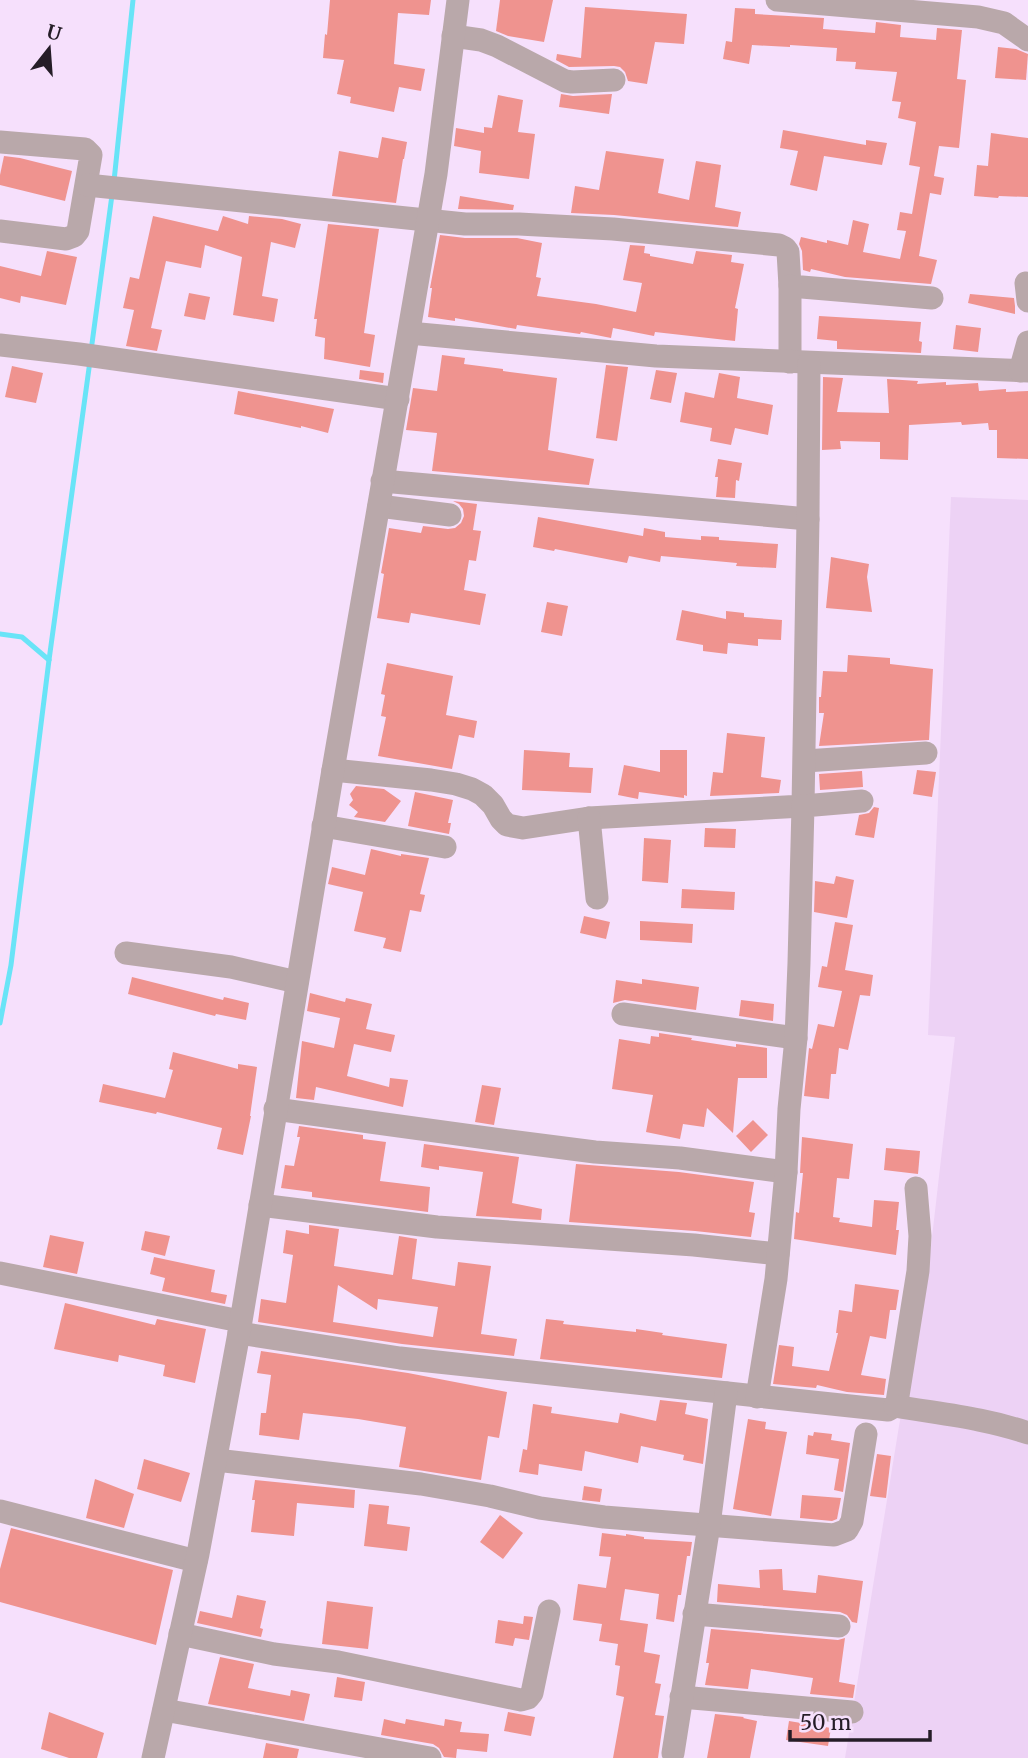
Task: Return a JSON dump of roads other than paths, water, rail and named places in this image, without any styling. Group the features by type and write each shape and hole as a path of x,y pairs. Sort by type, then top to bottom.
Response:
{"street":[{"path":"153,1758 216,1460 410,333 436,174 458,0"},
{"path":"777,0 855,4 994,19 1010,26 1028,40"},
{"path":"453,36 489,43 565,81 614,80"},
{"path":"0,142 86,149 104,186"},
{"path":"104,186 465,223 614,229 779,246 785,247 788,252 799,362 808,519 802,903 786,1171 776,1279 757,1396"},
{"path":"0,231 66,239 74,236 104,186"},
{"path":"790,286 932,298"},
{"path":"410,333 656,356 1024,371 1028,342"},
{"path":"0,345 398,399"},
{"path":"383,481 808,519"},
{"path":"379,506 450,515"},
{"path":"805,761 926,753"},
{"path":"333,770 431,780 472,789 483,795 493,805 501,820 514,828 589,818 862,801"},
{"path":"589,818 597,898"},
{"path":"324,826 445,847"},
{"path":"126,953 231,967 297,982"},
{"path":"623,1014 796,1038"},
{"path":"275,1109 595,1152 680,1158 786,1171"},
{"path":"895,1406 918,1271 920,1236 916,1188"},
{"path":"260,1205 437,1227 680,1244 778,1254"},
{"path":"0,1273 239,1327 400,1358 888,1410 895,1406 972,1418 1028,1433"},
{"path":"673,1753 709,1525 726,1393"},
{"path":"216,1460 421,1484 540,1508 604,1517 834,1535 847,1530 852,1521 866,1434"},
{"path":"0,1511 196,1562"},
{"path":"180,1634 274,1654 338,1662 521,1700 532,1693 549,1611"},
{"path":"694,1614 839,1626"},
{"path":"681,1697 852,1712"},
{"path":"164,1710 430,1758"}],"waterway":[{"path":"114,181 133,0"},
{"path":"91,351 112,195"},
{"path":"0,1023 11,965 90,361"},
{"path":"0,634 22,637 49,660"}]}
